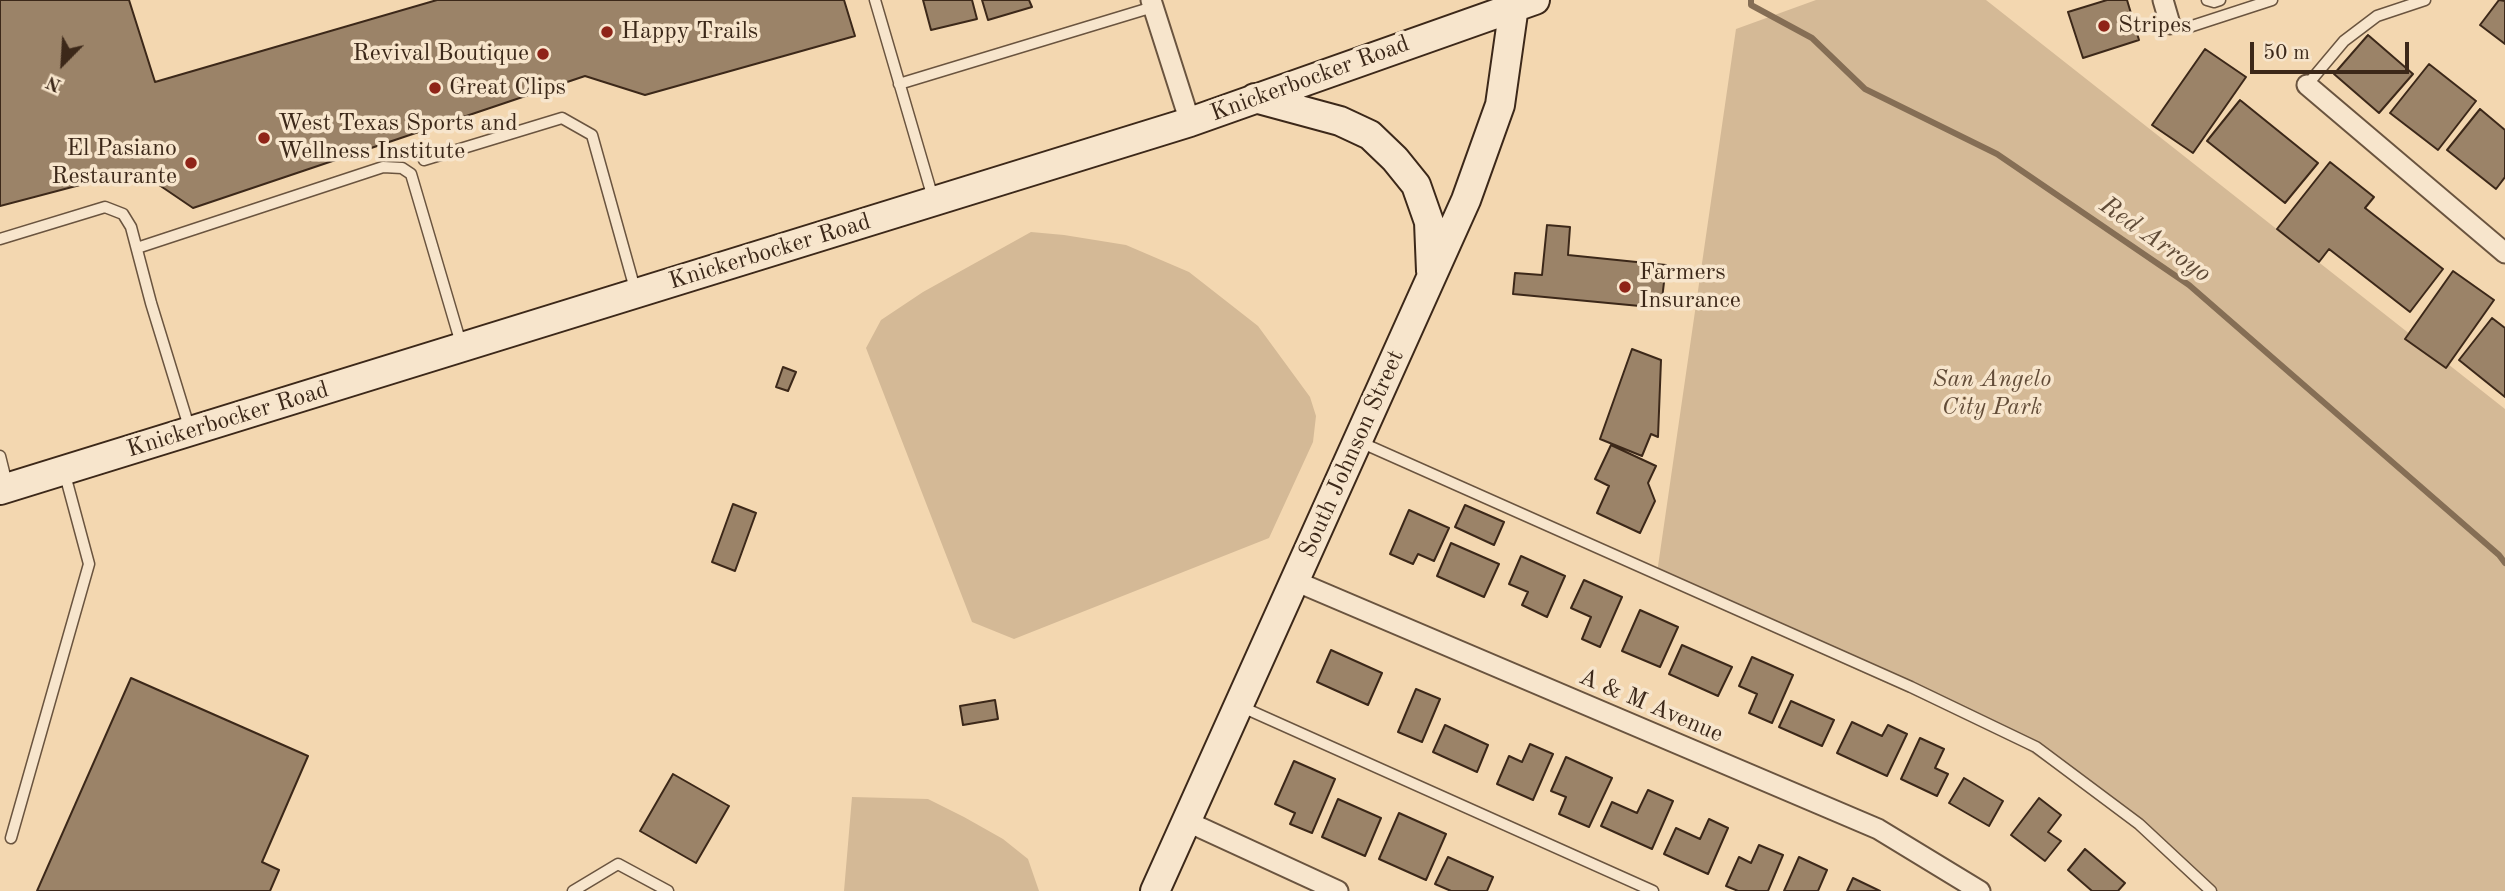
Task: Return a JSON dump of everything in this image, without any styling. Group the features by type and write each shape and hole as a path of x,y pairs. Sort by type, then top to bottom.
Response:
{"main road":[{"name":"Knickerbocker Road","path":"4,489 1190,122 1524,3"},
{"name":"South Johnson Street","path":"1155,891 1466,200 1500,105 1524,3"},
{"path":"1255,99 1340,121 1370,135 1395,159 1416,185 1429,222 1431,278"}],"street":[{"path":"2163,0 2170,24"},
{"path":"1152,4 1190,122"},
{"path":"2307,85 2502,245"},
{"name":"A & M Avenue","path":"1296,581 1878,829 1980,891"},
{"path":"1186,821 1338,891"}],"lane":[{"path":"875,0 934,201"},
{"path":"2207,0 2220,0"},
{"path":"2170,24 2186,28 2272,0"},
{"path":"2307,85 2344,40 2377,16 2425,0"},
{"path":"899,84 1152,4"},
{"path":"425,160 562,118 592,135 636,293"},
{"path":"137,248 383,167 402,168 411,174 462,347"},
{"path":"0,239 105,206 123,214 131,227 190,431"},
{"path":"1358,441 1911,687 2036,747 2139,824 2211,891"},
{"path":"0,456 4,489"},
{"path":"11,838 89,564 64,471"},
{"path":"1238,705 1653,891"},
{"path":"573,891 618,864 668,891"}],"green space":[{"name":"San Angelo City Park","path":"1816,0 1986,0 2505,409 2505,891 2207,891 2104,802 2011,739 1656,580 1736,29"},
{"path":"1031,232 1126,245 1189,272 1258,326 1310,397 1316,416 1313,442 1269,538 1014,639 972,622 866,348 881,320 923,292"},
{"path":"852,797 928,799 964,817 1003,839 1028,859 1039,891 844,891"}],"building":[{"path":"0,0 129,0 155,82 437,0 844,0 855,36 645,95 585,76 193,208 137,170 0,206"},
{"path":"923,0 972,0 977,19 931,30"},
{"path":"982,0 1029,0 1032,7 988,20"},
{"name":"Stripes","path":"2107,0 2127,0 2139,40 2083,58 2068,12"},
{"path":"2499,0 2505,1 2505,44 2480,25"},
{"path":"2368,35 2413,74 2379,113 2334,74"},
{"path":"2205,49 2246,77 2193,153 2152,125"},
{"path":"2429,64 2476,101 2438,150 2390,113"},
{"path":"2240,100 2318,163 2285,203 2207,141"},
{"path":"2480,109 2505,130 2505,177 2496,189 2447,150"},
{"path":"2330,162 2374,197 2365,208 2443,269 2410,312 2329,249 2319,262 2277,229"},
{"path":"1547,225 1570,227 1568,255 1666,265 1661,308 1513,294 1515,273 1542,275"},
{"path":"2453,271 2494,300 2446,368 2405,339"},
{"path":"2492,318 2505,328 2505,397 2459,360"},
{"path":"1632,349 1661,360 1658,437 1651,434 1642,456 1600,439"},
{"path":"783,367 796,372 788,391 776,387"},
{"path":"1611,445 1656,466 1648,483 1655,501 1640,533 1597,513 1609,486 1595,479"},
{"path":"733,504 756,513 735,571 712,562"},
{"path":"1465,505 1504,522 1494,545 1455,527"},
{"path":"1409,510 1449,528 1434,561 1418,554 1413,564 1390,554"},
{"path":"1451,543 1499,564 1484,597 1437,576"},
{"path":"1521,556 1565,576 1547,617 1522,605 1528,592 1509,584"},
{"path":"1584,580 1622,597 1600,647 1582,639 1591,617 1571,608"},
{"path":"1640,610 1678,627 1660,667 1622,651"},
{"path":"1682,645 1732,667 1718,696 1669,674"},
{"path":"1331,650 1382,673 1368,705 1317,682"},
{"path":"1752,657 1793,675 1772,723 1749,713 1757,694 1739,686"},
{"path":"131,678 308,756 262,862 279,870 270,891 37,891"},
{"path":"1416,689 1440,699 1422,742 1398,732"},
{"path":"995,700 998,719 963,725 960,706"},
{"path":"1791,701 1834,720 1822,746 1779,727"},
{"path":"1852,722 1882,736 1888,725 1907,734 1887,776 1837,753"},
{"path":"1445,725 1488,745 1477,772 1433,752"},
{"path":"1920,738 1944,749 1935,768 1948,774 1937,796 1901,779"},
{"path":"1530,744 1553,754 1533,800 1497,784 1509,756 1522,762"},
{"path":"1566,757 1612,778 1589,827 1559,814 1566,797 1551,791"},
{"path":"1294,761 1335,779 1312,833 1290,824 1295,813 1275,804"},
{"path":"673,774 729,806 696,863 640,831"},
{"path":"1964,778 2003,801 1989,826 1949,803"},
{"path":"1648,790 1673,801 1652,849 1601,826 1612,802 1637,813"},
{"path":"2039,798 2061,815 2048,832 2061,841 2045,861 2011,835"},
{"path":"1338,799 1381,818 1365,856 1322,837"},
{"path":"1399,813 1446,834 1426,880 1379,859"},
{"path":"1709,819 1728,828 1708,874 1664,854 1676,828 1700,839"},
{"path":"1759,845 1783,855 1768,891 1738,891 1726,886 1739,857 1751,863"},
{"path":"2085,849 2125,883 2118,891 2092,891 2068,870"},
{"path":"1448,857 1493,877 1487,891 1451,891 1435,884"},
{"path":"1799,857 1827,870 1818,891 1784,891"},
{"path":"1853,878 1880,891 1847,891"}],"waterway":[{"name":"Red Arroyo","path":"1751,0 1751,5 1812,38 1865,89 1997,154 2189,285 2505,563"}],"place":[{"name":"Stripes","path":"2104,26"},
{"name":"Happy Trails","path":"607,32"},
{"name":"Revival Boutique","path":"543,54"},
{"name":"Great Clips","path":"435,88"},
{"name":"West Texas Sports and Wellness Institute","path":"264,138"},
{"name":"El Pasiano Restaurante","path":"191,163"},
{"name":"Farmers Insurance","path":"1625,287"}]}
